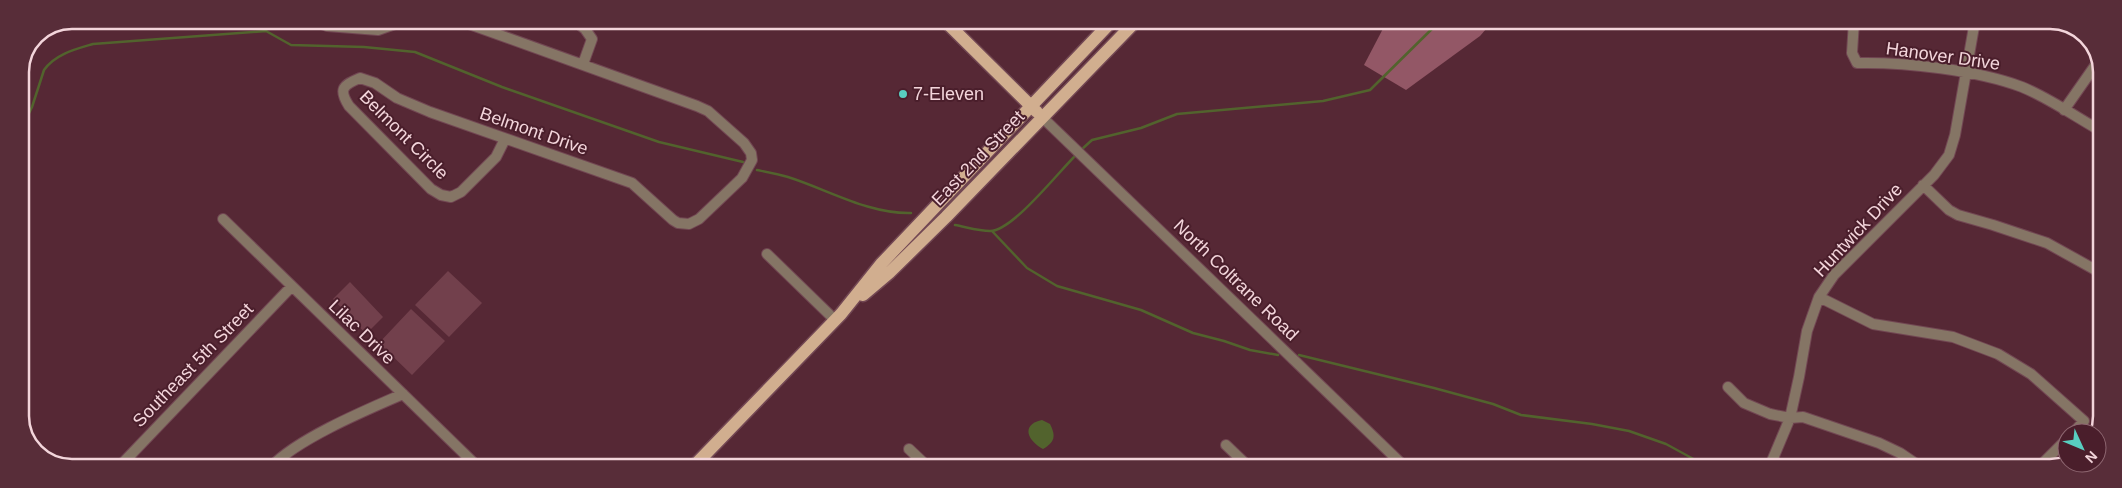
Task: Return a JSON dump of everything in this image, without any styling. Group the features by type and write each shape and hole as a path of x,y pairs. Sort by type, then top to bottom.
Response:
{"main road":[{"path":"953,29 1042,117"},
{"name":"East 2nd Street","path":"701,459 838,317 881,264 1103,29"},
{"name":"East 2nd Street","path":"838,317 889,273 921,242 1128,29"}],"street":[{"path":"365,29 381,29"},
{"path":"481,29 583,64 592,40 585,29"},
{"name":"Hanover Drive","path":"1854,29 1852,53 1857,63 1897,64 1988,76 2024,88 2093,127"},
{"name":"Huntwick Drive","path":"1773,459 1790,418 1797,390 1807,331 1820,297 1834,275 1944,164 1949,155 1956,135 1974,29"},
{"name":"Belmont Drive","path":"360,78 397,98 505,139 632,183 678,223 689,224 699,218 742,178 752,160 751,152 744,143 708,111 583,64"},
{"path":"2064,110 2093,68"},
{"name":"Belmont Circle","path":"360,78 347,83 343,90 343,97 348,106 431,189 441,195 451,197 461,192 496,157 505,139"},
{"name":"North Coltrane Road","path":"1042,117 1397,459"},
{"path":"1923,185 1949,210 1958,215 2047,244 2093,269"},
{"name":"Lilac Drive","path":"223,219 470,459"},
{"path":"767,254 838,317"},
{"name":"Southeast 5th Street","path":"127,459 292,286"},
{"path":"1820,297 1873,324 1952,337 1998,354 2030,374 2084,421 2082,423"},
{"path":"1728,387 1744,403 1770,414 1790,418 1803,417 1879,443 1909,459"},
{"path":"279,459 303,443 403,394"},
{"path":"1226,446 1240,459"},
{"path":"909,449 920,459"},
{"path":"2047,459 2057,449"}],"shaded area":[{"path":"1383,29 1486,29 1480,36 1406,90 1364,65"},
{"path":"448,271 482,303 449,337 415,305"},
{"path":"350,282 383,317 366,334 333,299"},
{"path":"411,309 445,341 412,375 379,343"},
{"path":"1042,420 1050,424 1054,435 1050,444 1043,449 1033,442 1029,433 1029,429 1035,422"}],"waterway":[{"path":"1081,150 1092,140 1141,128 1177,114 1323,101 1370,90 1432,29"},
{"path":"29,113 44,70 60,56 80,48 93,44 266,31 291,45 364,47 415,52 502,87 659,142 743,162"},
{"path":"955,225 986,231 1000,228 1023,211 1077,154"},
{"path":"757,170 788,177 879,210 911,213"},
{"path":"992,231 1027,268 1057,286 1141,310 1193,333 1250,350 1278,355"},
{"path":"1299,355 1434,388 1493,404 1521,415 1592,424 1629,431 1666,444 1694,459"}],"place":[{"name":"7-Eleven","path":"903,94"}]}
